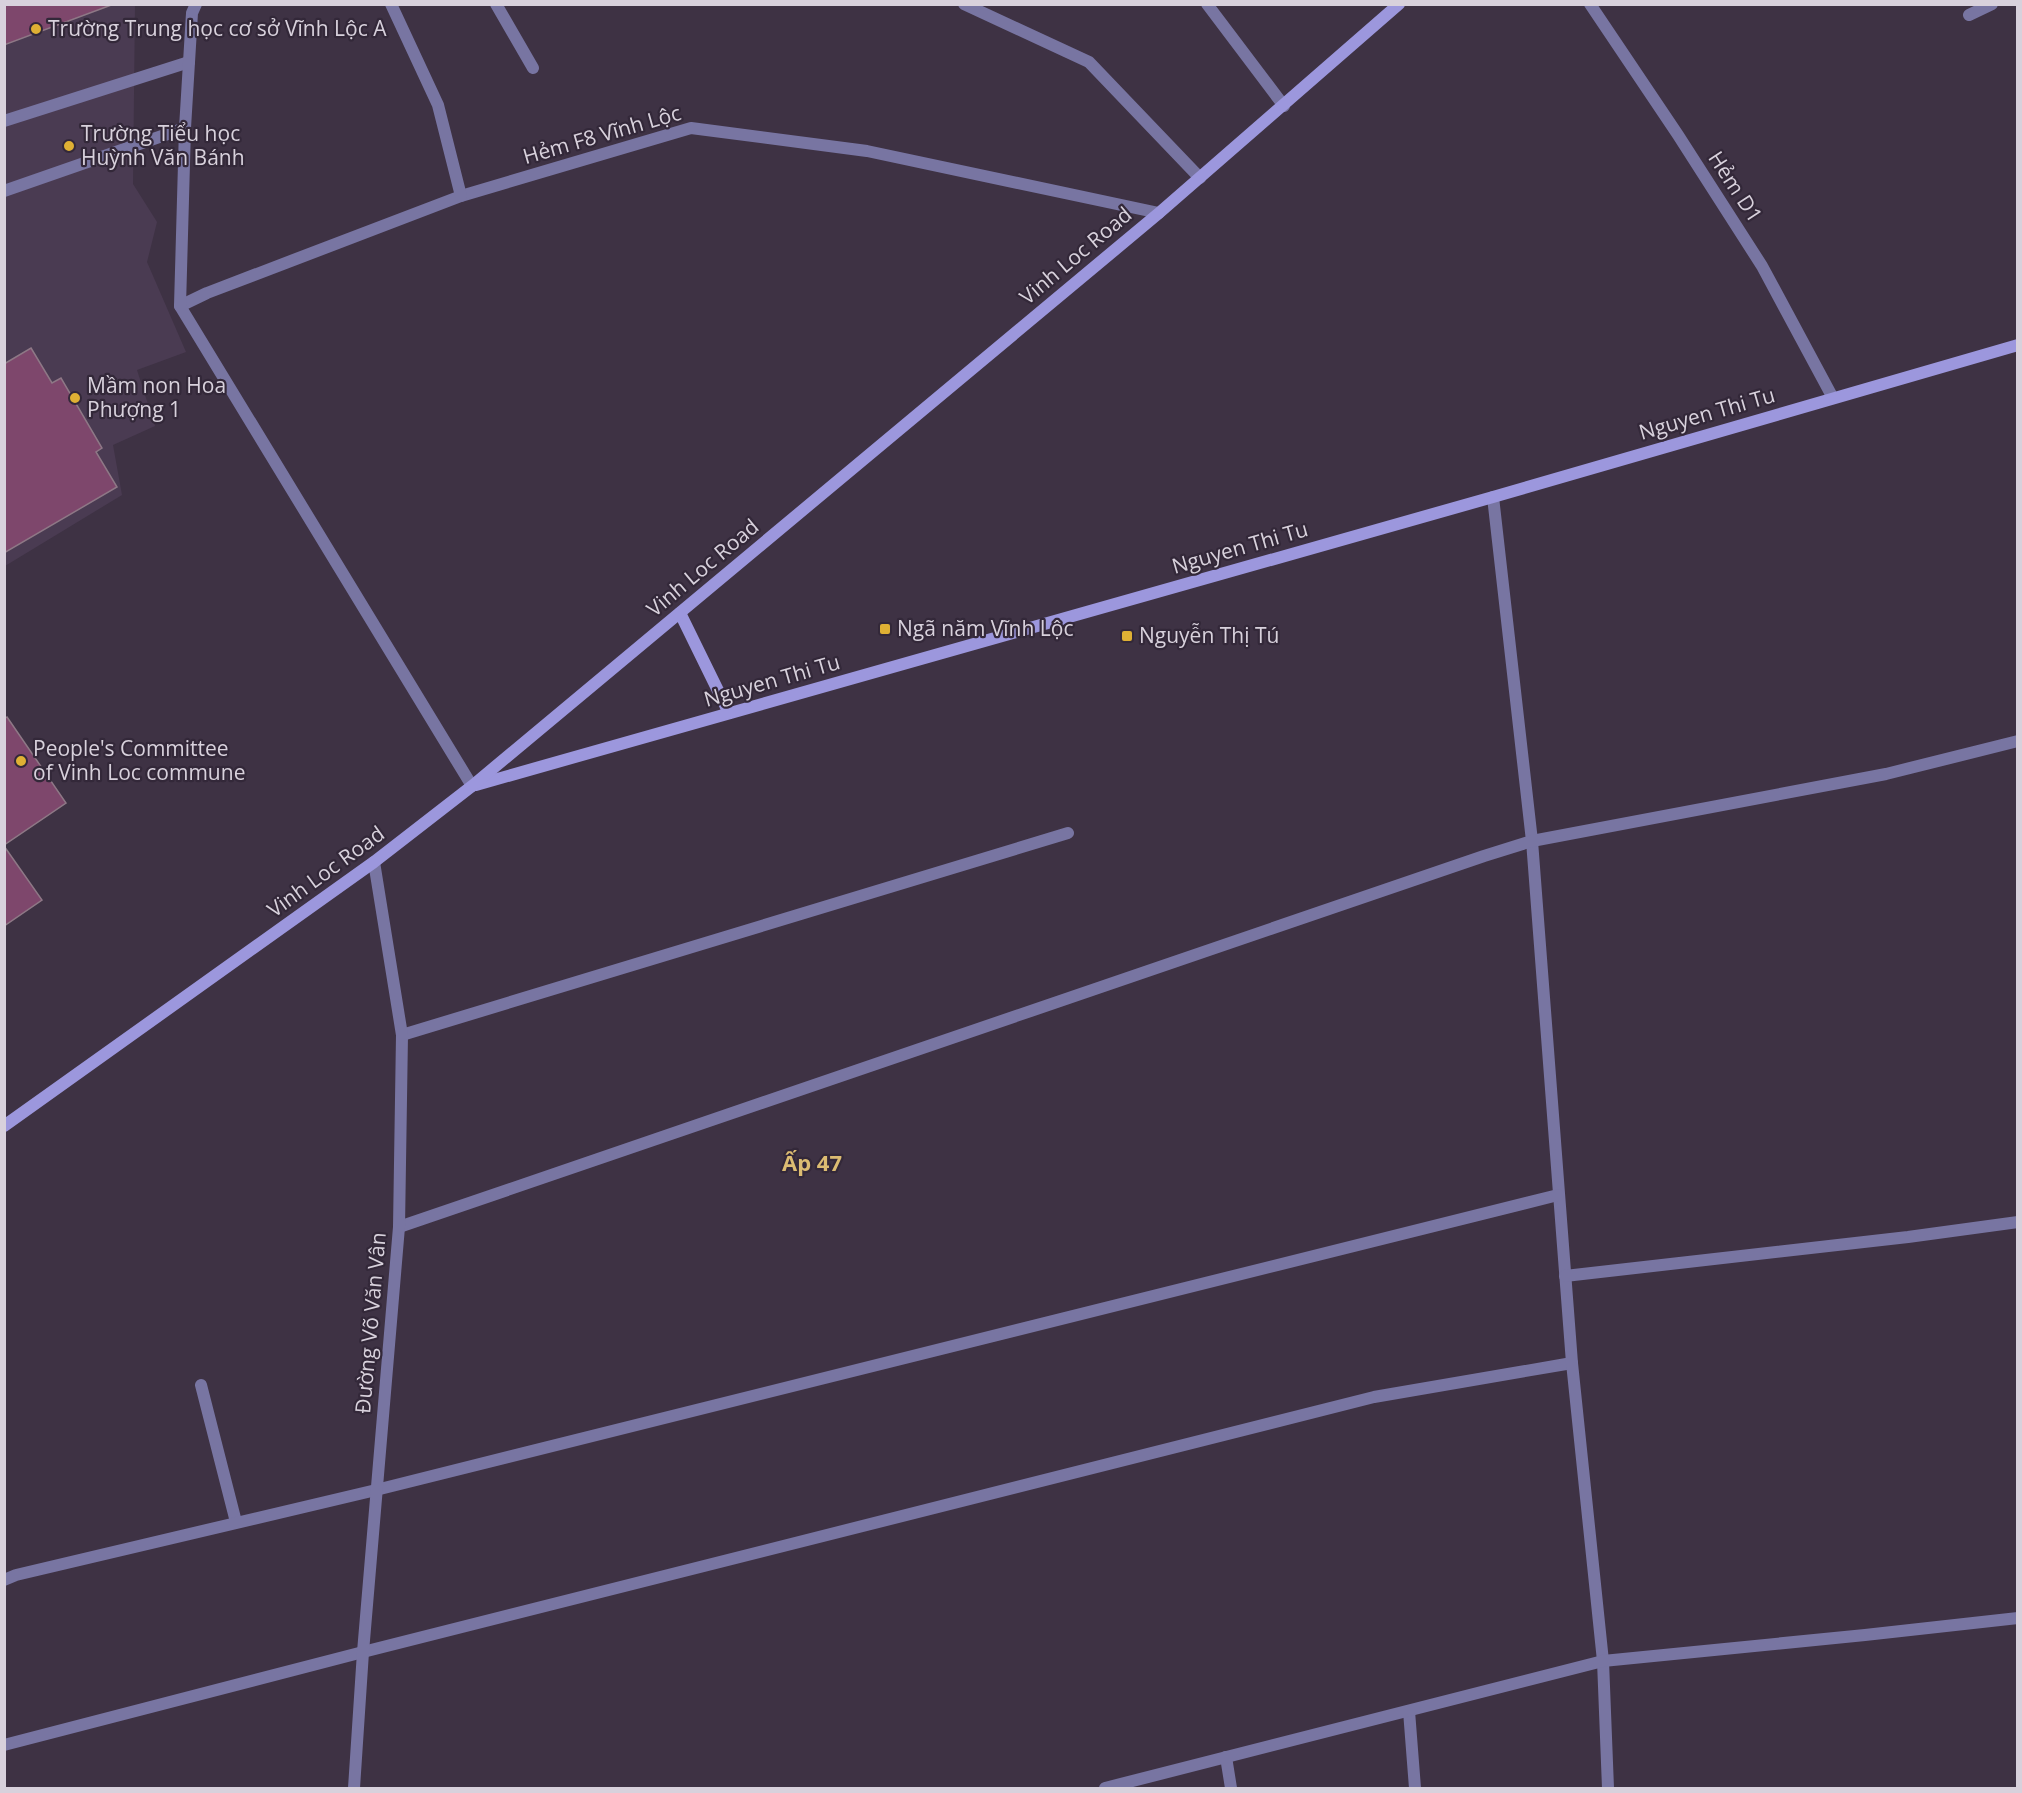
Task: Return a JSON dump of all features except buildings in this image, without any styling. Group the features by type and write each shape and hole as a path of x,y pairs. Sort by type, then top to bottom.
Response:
{"main road":[{"name":"Vinh Loc Road","path":"4,1126 374,862 472,786 1159,213 1399,4"},
{"name":"Nguyen Thi Tu","path":"472,786 1493,497 2018,345"},
{"path":"680,613 729,713"}],"street":[{"path":"196,4 192,13 185,128 180,306 472,786"},
{"path":"391,4 438,105 461,196"},
{"path":"496,4 533,68"},
{"path":"964,4 1089,62 1200,178"},
{"path":"1207,4 1284,106"},
{"name":"Hẻm D1","path":"1590,4 1762,266 1833,398"},
{"path":"1969,15 1992,4"},
{"path":"4,121 189,62"},
{"path":"4,191 185,128"},
{"name":"Hẻm F8 Vĩnh Lộc","path":"180,306 207,293 461,196 691,128 867,151 1159,213"},
{"path":"1493,497 1532,841 1572,1363 1603,1661 1608,1788"},
{"path":"399,1227 1532,841 1886,774 2018,741"},
{"path":"402,1035 1068,833"},
{"name":"Đường Võ Văn Vân","path":"354,1788 363,1652 399,1227 402,1035 374,862"},
{"path":"4,1580 16,1575 376,1490 1558,1194"},
{"path":"1565,1276 1908,1237 2018,1222"},
{"path":"4,1745 1374,1397 1572,1363"},
{"path":"201,1385 236,1522"},
{"path":"1105,1788 1603,1661 2018,1618"},
{"path":"1409,1711 1415,1788"},
{"path":"1226,1757 1231,1788"}],"shaded area":[{"path":"4,5 135,5 133,184 157,222 147,262 186,352 137,370 155,426 113,445 122,495 5,566"}],"place":[{"name":"Trường Trung học cơ sở Vĩnh Lộc A","path":"36,29"},
{"name":"Trường Tiểu học Huỳnh Văn Bánh","path":"69,146"},
{"name":"Mầm non Hoa Phượng 1","path":"75,398"},
{"name":"Ngã năm Vĩnh Lộc","path":"885,629"},
{"name":"Nguyễn Thị Tú","path":"1127,636"},
{"name":"People's Committee of Vinh Loc commune","path":"21,761"}],"district":[{"name":"Ấp 47","path":"812,1163"}]}
